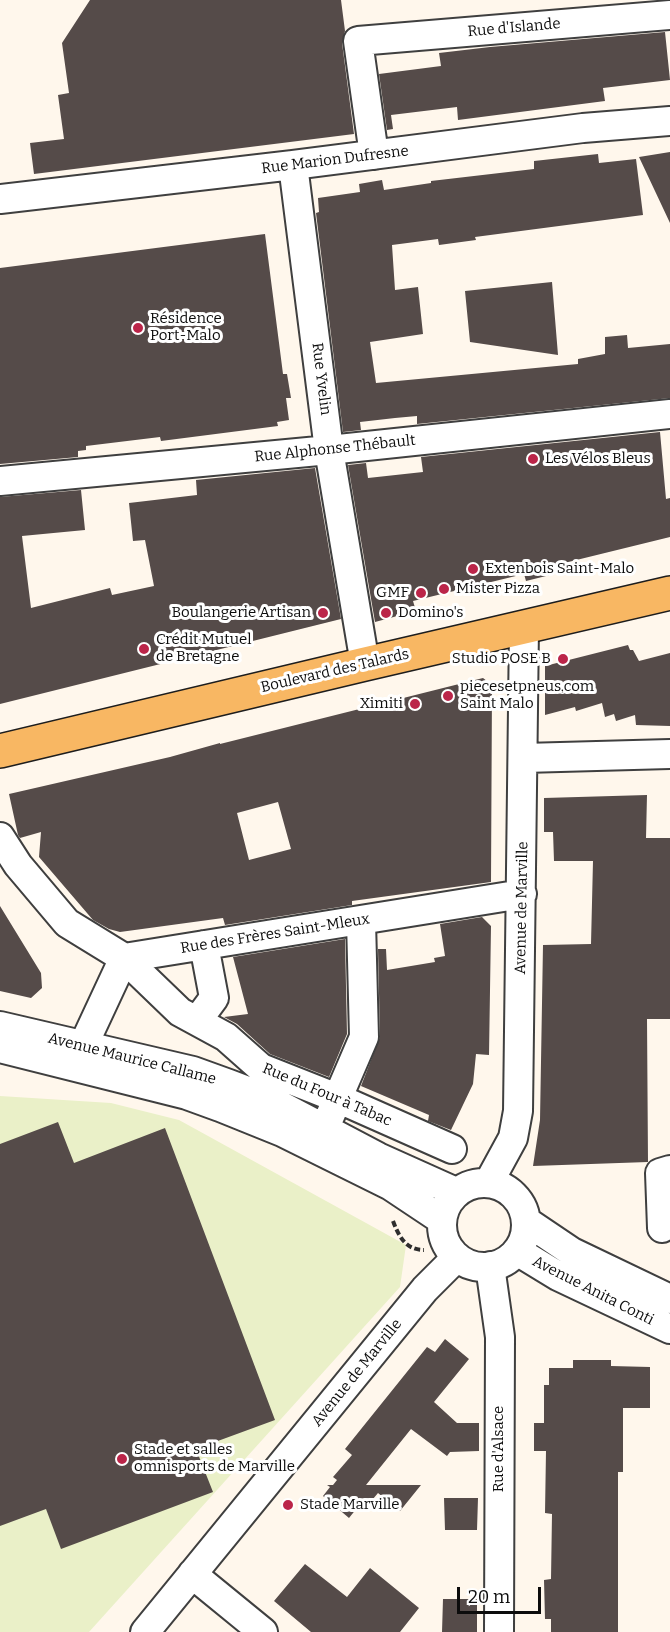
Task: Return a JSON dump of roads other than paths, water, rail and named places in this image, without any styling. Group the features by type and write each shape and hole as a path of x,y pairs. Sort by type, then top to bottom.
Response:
{"main road":[{"name":"Boulevard des Talards","path":"0,751 670,593"}],"street":[{"name":"Rue d'Islande","path":"374,155 358,41 670,15"},
{"name":"Rue Marion Dufresne","path":"0,200 583,128 670,121"},
{"name":"Rue Yvelin","path":"293,165 329,450 365,664"},
{"name":"Rue Alphonse Thébault","path":"0,481 329,450 670,414"},
{"name":"Avenue de Marville","path":"489,1182 513,1138 518,1111 524,627"},
{"path":"524,758 670,754"},
{"name":"Rue du Four à Tabac","path":"0,837 18,865 67,923 124,958 180,1012 226,1037 261,1068 337,1098 452,1149"},
{"name":"Rue des Frères Saint-Mleux","path":"124,958 522,894"},
{"path":"322,1128 364,1037 361,921"},
{"path":"197,1022 214,998 204,945"},
{"path":"83,1046 124,958"},
{"name":"Avenue Maurice Callame","path":"0,1026 193,1071 266,1098 378,1157 456,1192"},
{"name":"Avenue Maurice Callame","path":"0,1048 187,1095 282,1132 391,1186 448,1240"},
{"path":"662,1228 660,1173 670,1170"},
{"path":"489,1182 503,1186 523,1207 526,1221 524,1240 517,1251 500,1264 479,1267 467,1264 448,1240 447,1204 456,1192 477,1183 489,1182"},
{"name":"Avenue Anita Conti","path":"526,1221 572,1252 670,1299"},
{"name":"Avenue de Marville","path":"145,1632 425,1289 448,1240"},
{"name":"Avenue Anita Conti","path":"517,1251 558,1276 670,1329"},
{"name":"Rue d'Alsace","path":"490,1266 500,1337 499,1632"},
{"path":"192,1574 262,1632"}],"place":[{"name":"Résidence Port-Malo","path":"138,328"},
{"name":"Les Vélos Bleus","path":"533,459"},
{"name":"Extenbois Saint-Malo","path":"473,569"},
{"name":"Mister Pizza","path":"444,589"},
{"name":"GMF","path":"421,593"},
{"name":"Boulangerie Artisan","path":"323,613"},
{"name":"Domino's","path":"386,613"},
{"name":"Crédit Mutuel de Bretagne","path":"144,649"},
{"name":"Studio POSE B","path":"563,659"},
{"name":"piecesetpneus.com Saint Malo","path":"448,696"},
{"name":"Ximiti","path":"415,704"},
{"name":"Stade et salles omnisports de Marville","path":"122,1459"},
{"name":"Stade Marville","path":"288,1505"}]}
